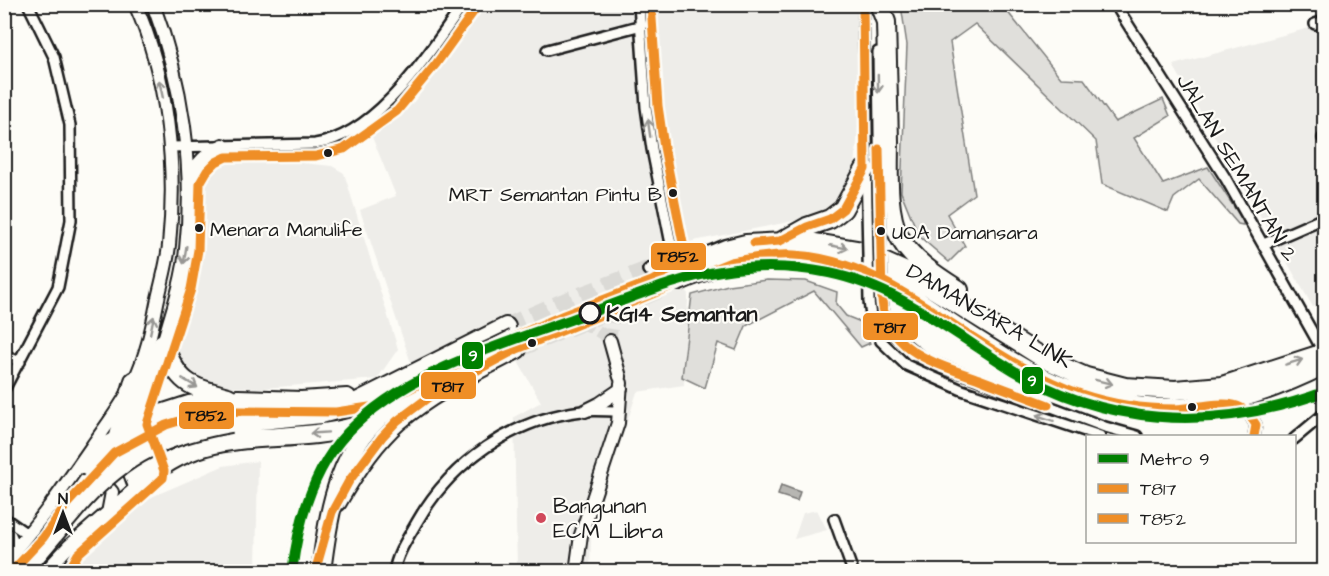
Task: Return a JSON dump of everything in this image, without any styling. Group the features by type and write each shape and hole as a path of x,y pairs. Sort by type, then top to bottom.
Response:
{"highway":[{"path":"878,4 886,22 889,169 893,219 899,237 911,253 932,273 959,291 1016,342"},
{"path":"780,242 807,227 830,219 843,209 865,169"},
{"name":"DAMANSARA LINK","path":"657,278 689,256 713,254 746,244 804,242 857,250 906,272 1045,359 1086,377 1125,387 1175,390 1222,386 1324,353"},
{"name":"DAMANSARA LINK","path":"657,278 764,256 795,255 842,262 899,288 968,334 1036,375 1082,394 1133,406 1176,409 1205,407 1273,389 1324,365"},
{"path":"22,572 100,480 120,465 160,442 181,434 231,423 321,414 347,407 373,394 512,339"},
{"path":"315,572 332,512 349,481 390,429 433,394 512,339"},
{"path":"321,572 330,512 339,482 348,460 367,430 380,416 416,389 512,339"},
{"path":"127,432 163,343"},
{"path":"163,343 175,370 185,382 201,390 238,399"},
{"path":"134,381 127,432 138,486 168,462 212,444 232,440 328,433 358,426 433,394"},
{"path":"127,432 173,408 238,399 335,400 373,394"},
{"path":"154,417 150,428 156,445 164,452 187,454"},
{"path":"127,432 152,474"}],"street":[{"path":"4,390 58,287 71,220 70,125 54,57 28,4"},
{"path":"4,562 34,530 134,381 149,339 169,247 170,147 163,96 135,4"},
{"path":"153,4 180,95 188,180 186,249 179,287 163,343"},
{"path":"170,147 315,144 338,139 388,103 426,57 464,4"},
{"path":"639,4 646,107 652,150 671,244 657,278"},
{"path":"863,4 869,301 871,317 881,341 906,365 954,387 1097,435"},
{"path":"878,4 882,300 886,323 902,343 926,360 1105,427 1133,435"},
{"name":"JALAN SEMANTAN 2","path":"1115,4 1226,179 1324,353"},
{"path":"548,50 642,24"},
{"path":"188,180 197,164 205,156 223,145"},
{"path":"1264,244 1324,219"},
{"path":"576,572 581,536 618,423 620,383 610,342"},
{"path":"4,355 20,362"},
{"path":"585,411 599,404 620,383"},
{"path":"1205,407 1231,404 1246,409 1256,425 1254,435"},
{"path":"394,572 403,546 425,507 440,488 473,456 508,434 548,418 585,411 619,411"},
{"path":"1296,437 1324,414"},
{"path":"58,496 107,443 127,432"},
{"path":"84,468 97,474 112,492 108,514"},
{"path":"45,572 69,546 138,486"},
{"path":"4,518 24,532 34,530"},
{"path":"834,519 853,572"},
{"path":"4,530 15,540 17,548"},
{"path":"55,572 61,557 69,546"}],"shaded area":[{"path":"990,4 993,8 1002,5 1061,78 1084,79 1115,122 1163,99 1170,116 1134,138 1163,184 1208,167 1243,221 1243,225 1238,224 1199,179 1174,198 1168,212 1102,184 1096,141 975,24 950,42 974,194 947,214 965,246 949,262 919,236 901,192 907,45 901,5"},
{"path":"476,5 856,5 859,115 855,168 850,188 840,204 814,217 684,243 688,298 684,385 637,392 599,507 591,538 590,571 517,571 514,417 541,402 496,323 411,363 360,210 396,196 368,127 423,77"},
{"path":"1324,24 1324,302 1313,307 1173,65"},
{"path":"228,156 332,166 344,173 398,349 377,379 264,388 215,387 193,378 178,353 179,338 201,250 203,184 211,171"},
{"path":"767,280 806,281 837,292 836,304 846,316 861,322 870,343 861,347 814,291 746,326 736,350 718,343 705,388 682,377 692,295 728,285"},
{"path":"258,461 256,571 61,571 72,553 126,508 223,466"},
{"path":"781,485 800,492 797,501 778,495"},
{"path":"817,510 827,530 794,539 803,513"}],"tunnel":[{"path":"506,327 648,270"},
{"path":"517,349 666,287"},
{"path":"610,341 615,308"},
{"path":"582,322 610,341"}],"metro line":[{"name":"9","path":"292,572 303,516 325,463 347,433 371,411 399,391 460,360 493,347 654,289 687,278 721,271 762,267 789,268 829,273 853,279 919,310 1038,384 1077,400 1117,411 1158,417 1199,418 1241,414 1282,405 1324,392"}],"transit line":[{"name":"T852","path":"13,570 43,538 67,504 114,453 166,425 192,417 239,411 336,412 376,406 511,338 652,281 673,268 683,243 658,106 651,4"},
{"name":"T817","path":"754,243 780,241 807,227 830,219 843,209 865,169 863,4"},
{"name":"T852","path":"68,572 78,554 163,478 164,471 147,424 191,289 198,250 200,183 207,171 216,162 226,157 316,156 344,149 397,111 436,64 474,11"},
{"name":"T817","path":"879,149 882,300 886,318 893,332 904,344 931,361 1048,405"},
{"name":"T817","path":"315,572 332,512 349,481 397,421 433,394 517,349 731,262 755,258 794,255 841,264 905,293 1007,358 1036,375 1066,388 1104,401 1140,407 1175,409 1220,404 1234,405 1244,410 1254,421 1256,425 1254,435"}],"place":[{"name":"MRT Semantan Pintu B","path":"673,193"},
{"name":"Menara Manulife","path":"199,228"},
{"name":"UOA Damansara","path":"881,231"},
{"name":"KG14 Semantan","path":"590,313"},
{"name":"Bangunan ECM Libra","path":"541,518"}]}
